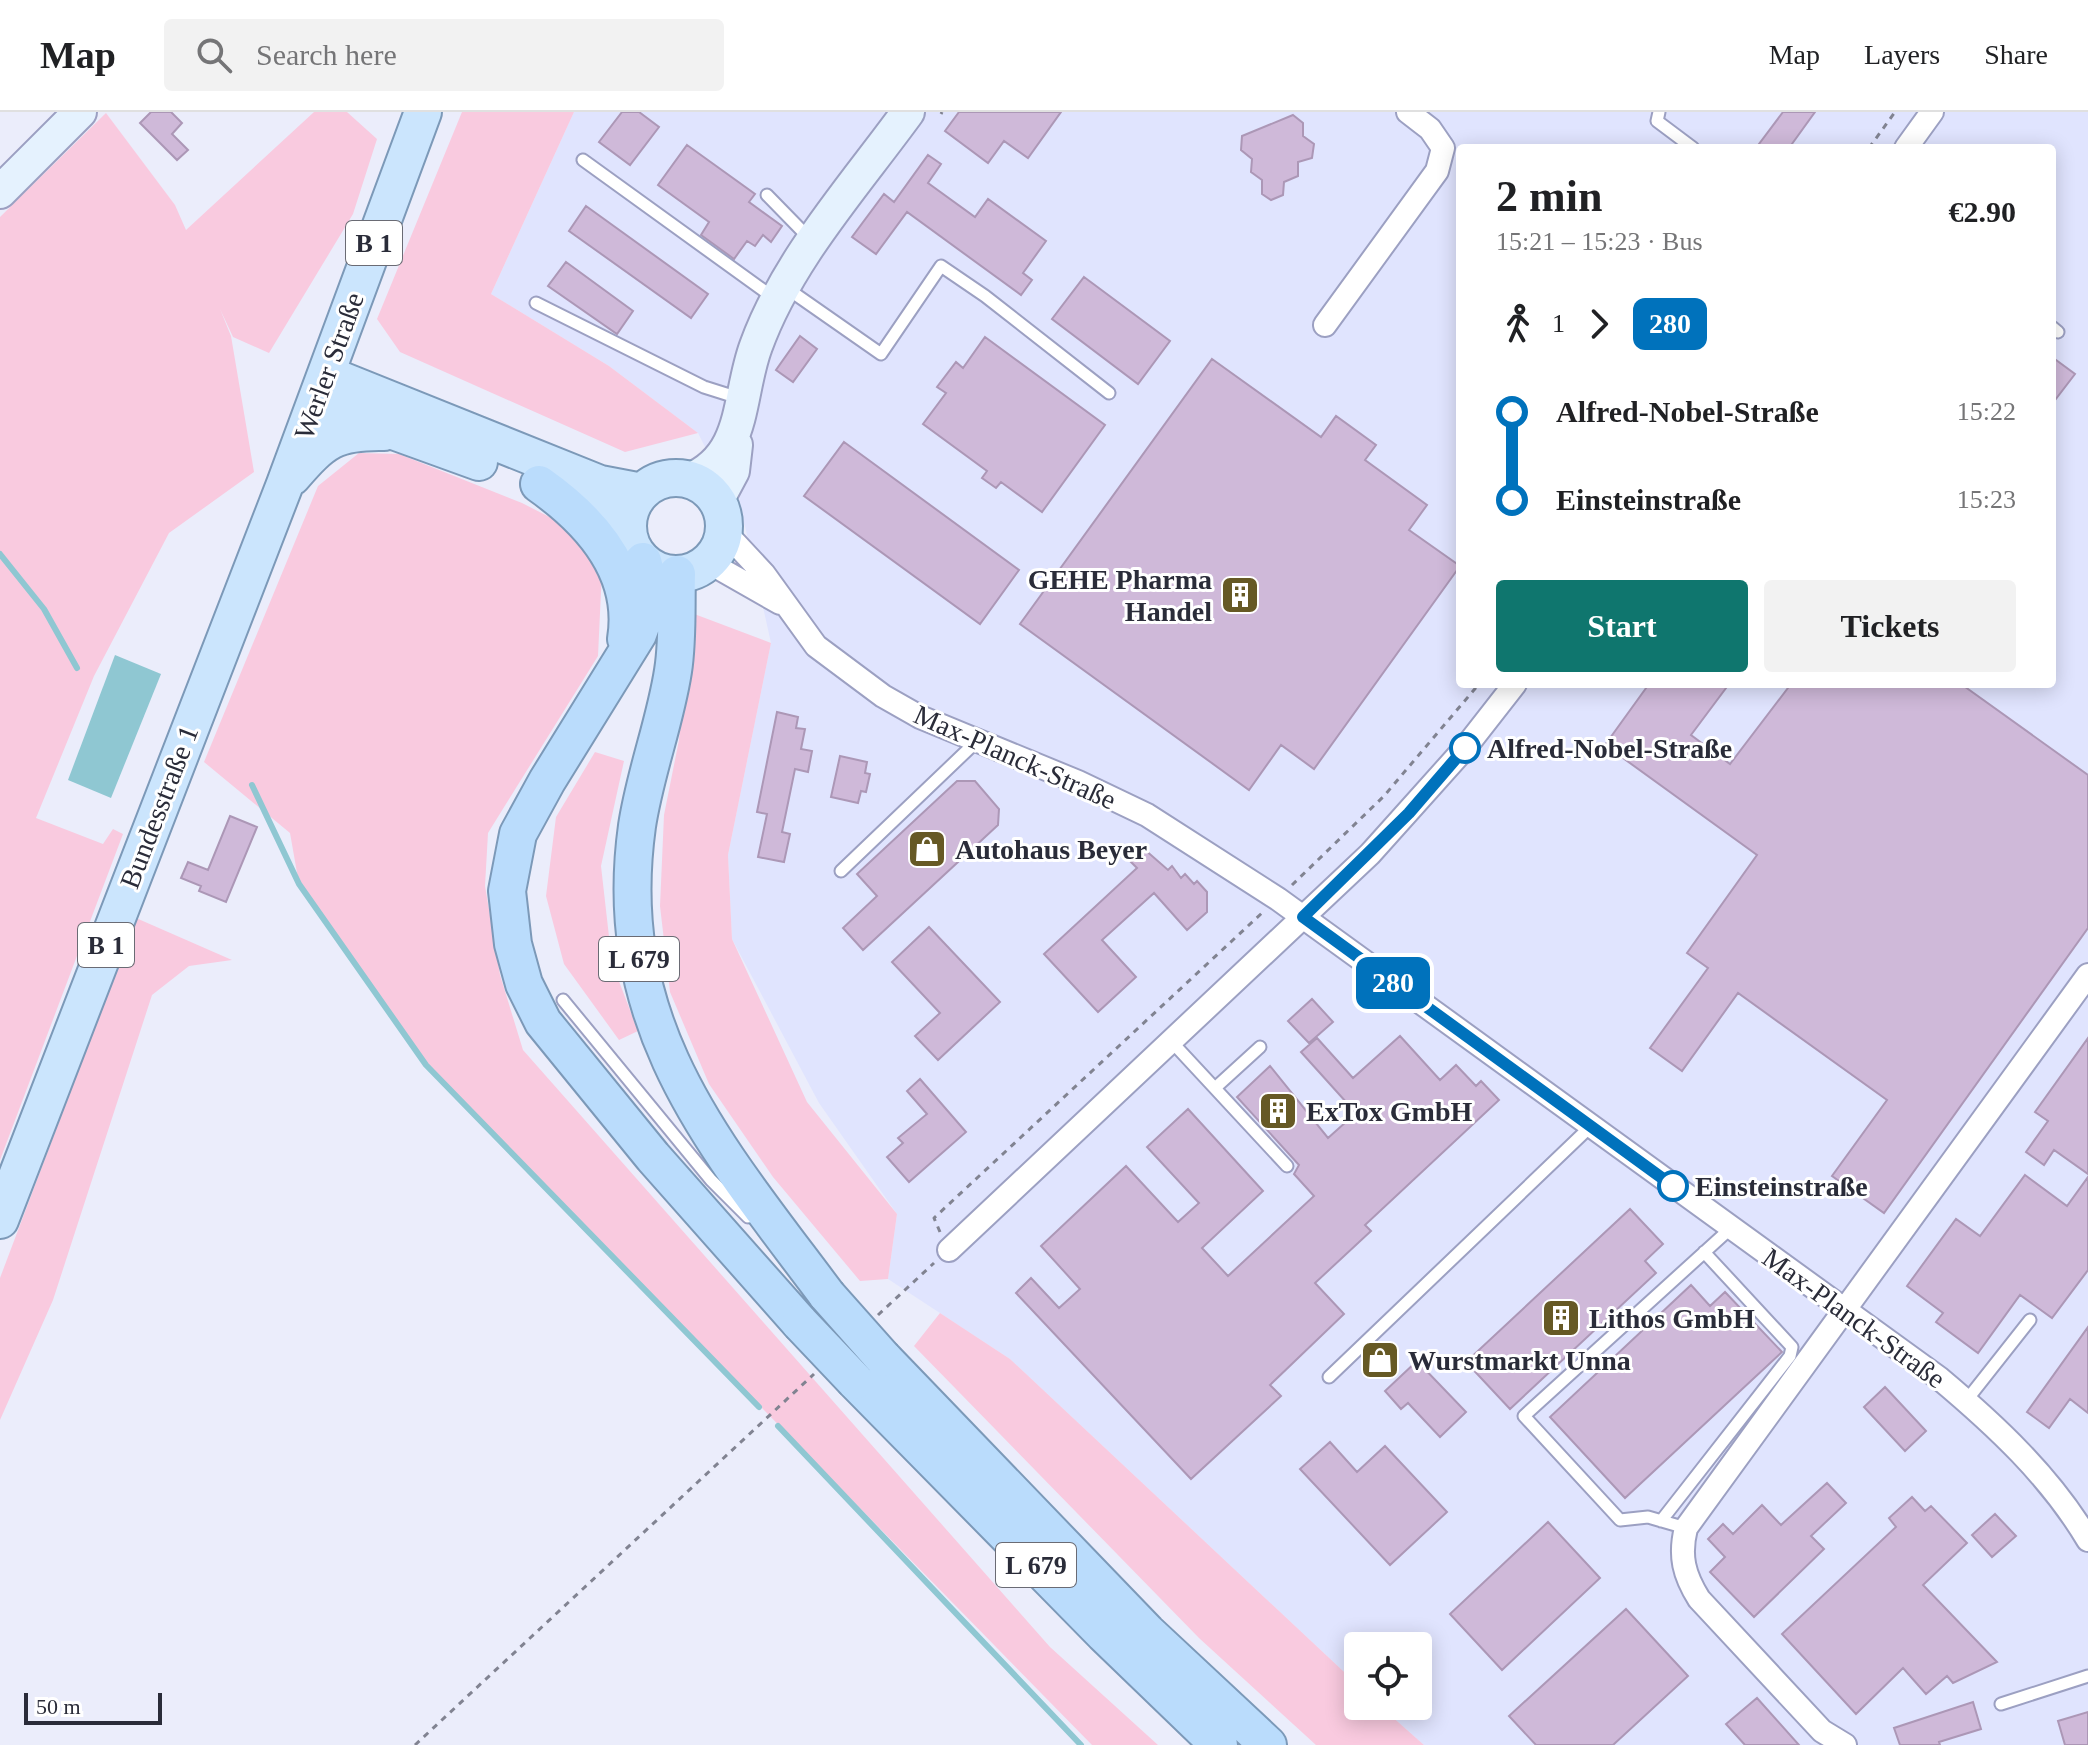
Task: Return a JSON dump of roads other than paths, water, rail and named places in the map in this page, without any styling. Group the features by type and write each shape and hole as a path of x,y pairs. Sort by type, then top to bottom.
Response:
{"highway":[{"name":"L 679","path":"539,484 570,506 597,533 613,560 626,619 623,661"},
{"name":"L 679","path":"706,542 640,813 633,874 640,971 652,1019 691,1106 826,1294 883,1358 1147,1632 1268,1745"},
{"name":"L 679","path":"643,561 648,587 645,616 623,661 547,781 518,834 507,891 513,944 524,984 543,1022 643,1145 800,1323 1104,1634 1219,1745"}],"main road":[{"path":"0,192 80,112"},
{"name":"Werler Straße","path":"285,484 423,112"},
{"path":"706,542 705,488 689,480 672,478 655,482 635,507 631,543 643,561 664,573 706,542 733,471 735,432 755,346 780,293 813,242 908,112"},
{"path":"321,388 600,484 635,507"},
{"name":"L 679","path":"321,388 400,432 596,505 635,507"},
{"name":"B 1","path":"285,484 329,441 346,432 400,432"},
{"path":"689,480 723,458 735,432"},
{"name":"Bundesstraße 1","path":"0,1220 285,484"}],"street":[{"path":"1325,325 1437,171 1443,148 1430,129 1408,112"},
{"path":"1909,144 1932,112"},
{"name":"Max-Planck-Straße","path":"706,542 782,604"},
{"name":"Max-Planck-Straße","path":"706,542 764,574 782,604 816,646 840,667 920,717 1147,815 1303,917 1966,1401 2011,1441 2047,1482 2088,1540"},
{"path":"949,1250 1409,813 1512,688"},
{"path":"1845,1745 1822,1731 1699,1599 1688,1582 1682,1562 1686,1528 2088,975"}],"lane":[{"path":"1659,112 1657,121 1688,144"},
{"path":"583,160 780,293 881,354 941,266 985,296 1109,393"},
{"path":"767,195 813,242"},
{"path":"536,303 704,387 742,399"},
{"path":"841,871 977,741"},
{"path":"563,1000 711,1180 826,1294"},
{"path":"1171,1041 1287,1166"},
{"path":"1215,1088 1260,1047"},
{"path":"1329,1377 1591,1126"},
{"path":"1686,1528 1648,1517 1620,1520 1524,1416 1731,1228"},
{"path":"1661,1521 1790,1356 1792,1347 1704,1252"},
{"path":"1966,1401 2030,1320"},
{"path":"2001,1704 2088,1676"}],"waterway":[{"path":"0,554 44,609 77,668"},
{"path":"252,785 299,884 426,1065 759,1407"},
{"path":"778,1426 1081,1745"}],"place":[{"name":"GEHE Pharma Handel","path":"1240,595"},
{"name":"Alfred-Nobel-Straße","path":"1465,748"},
{"name":"Autohaus Beyer","path":"927,849"},
{"name":"ExTox GmbH","path":"1278,1111"},
{"name":"Einsteinstraße","path":"1673,1186"},
{"name":"Lithos GmbH","path":"1561,1318"},
{"name":"Wurstmarkt Unna","path":"1380,1360"}]}
